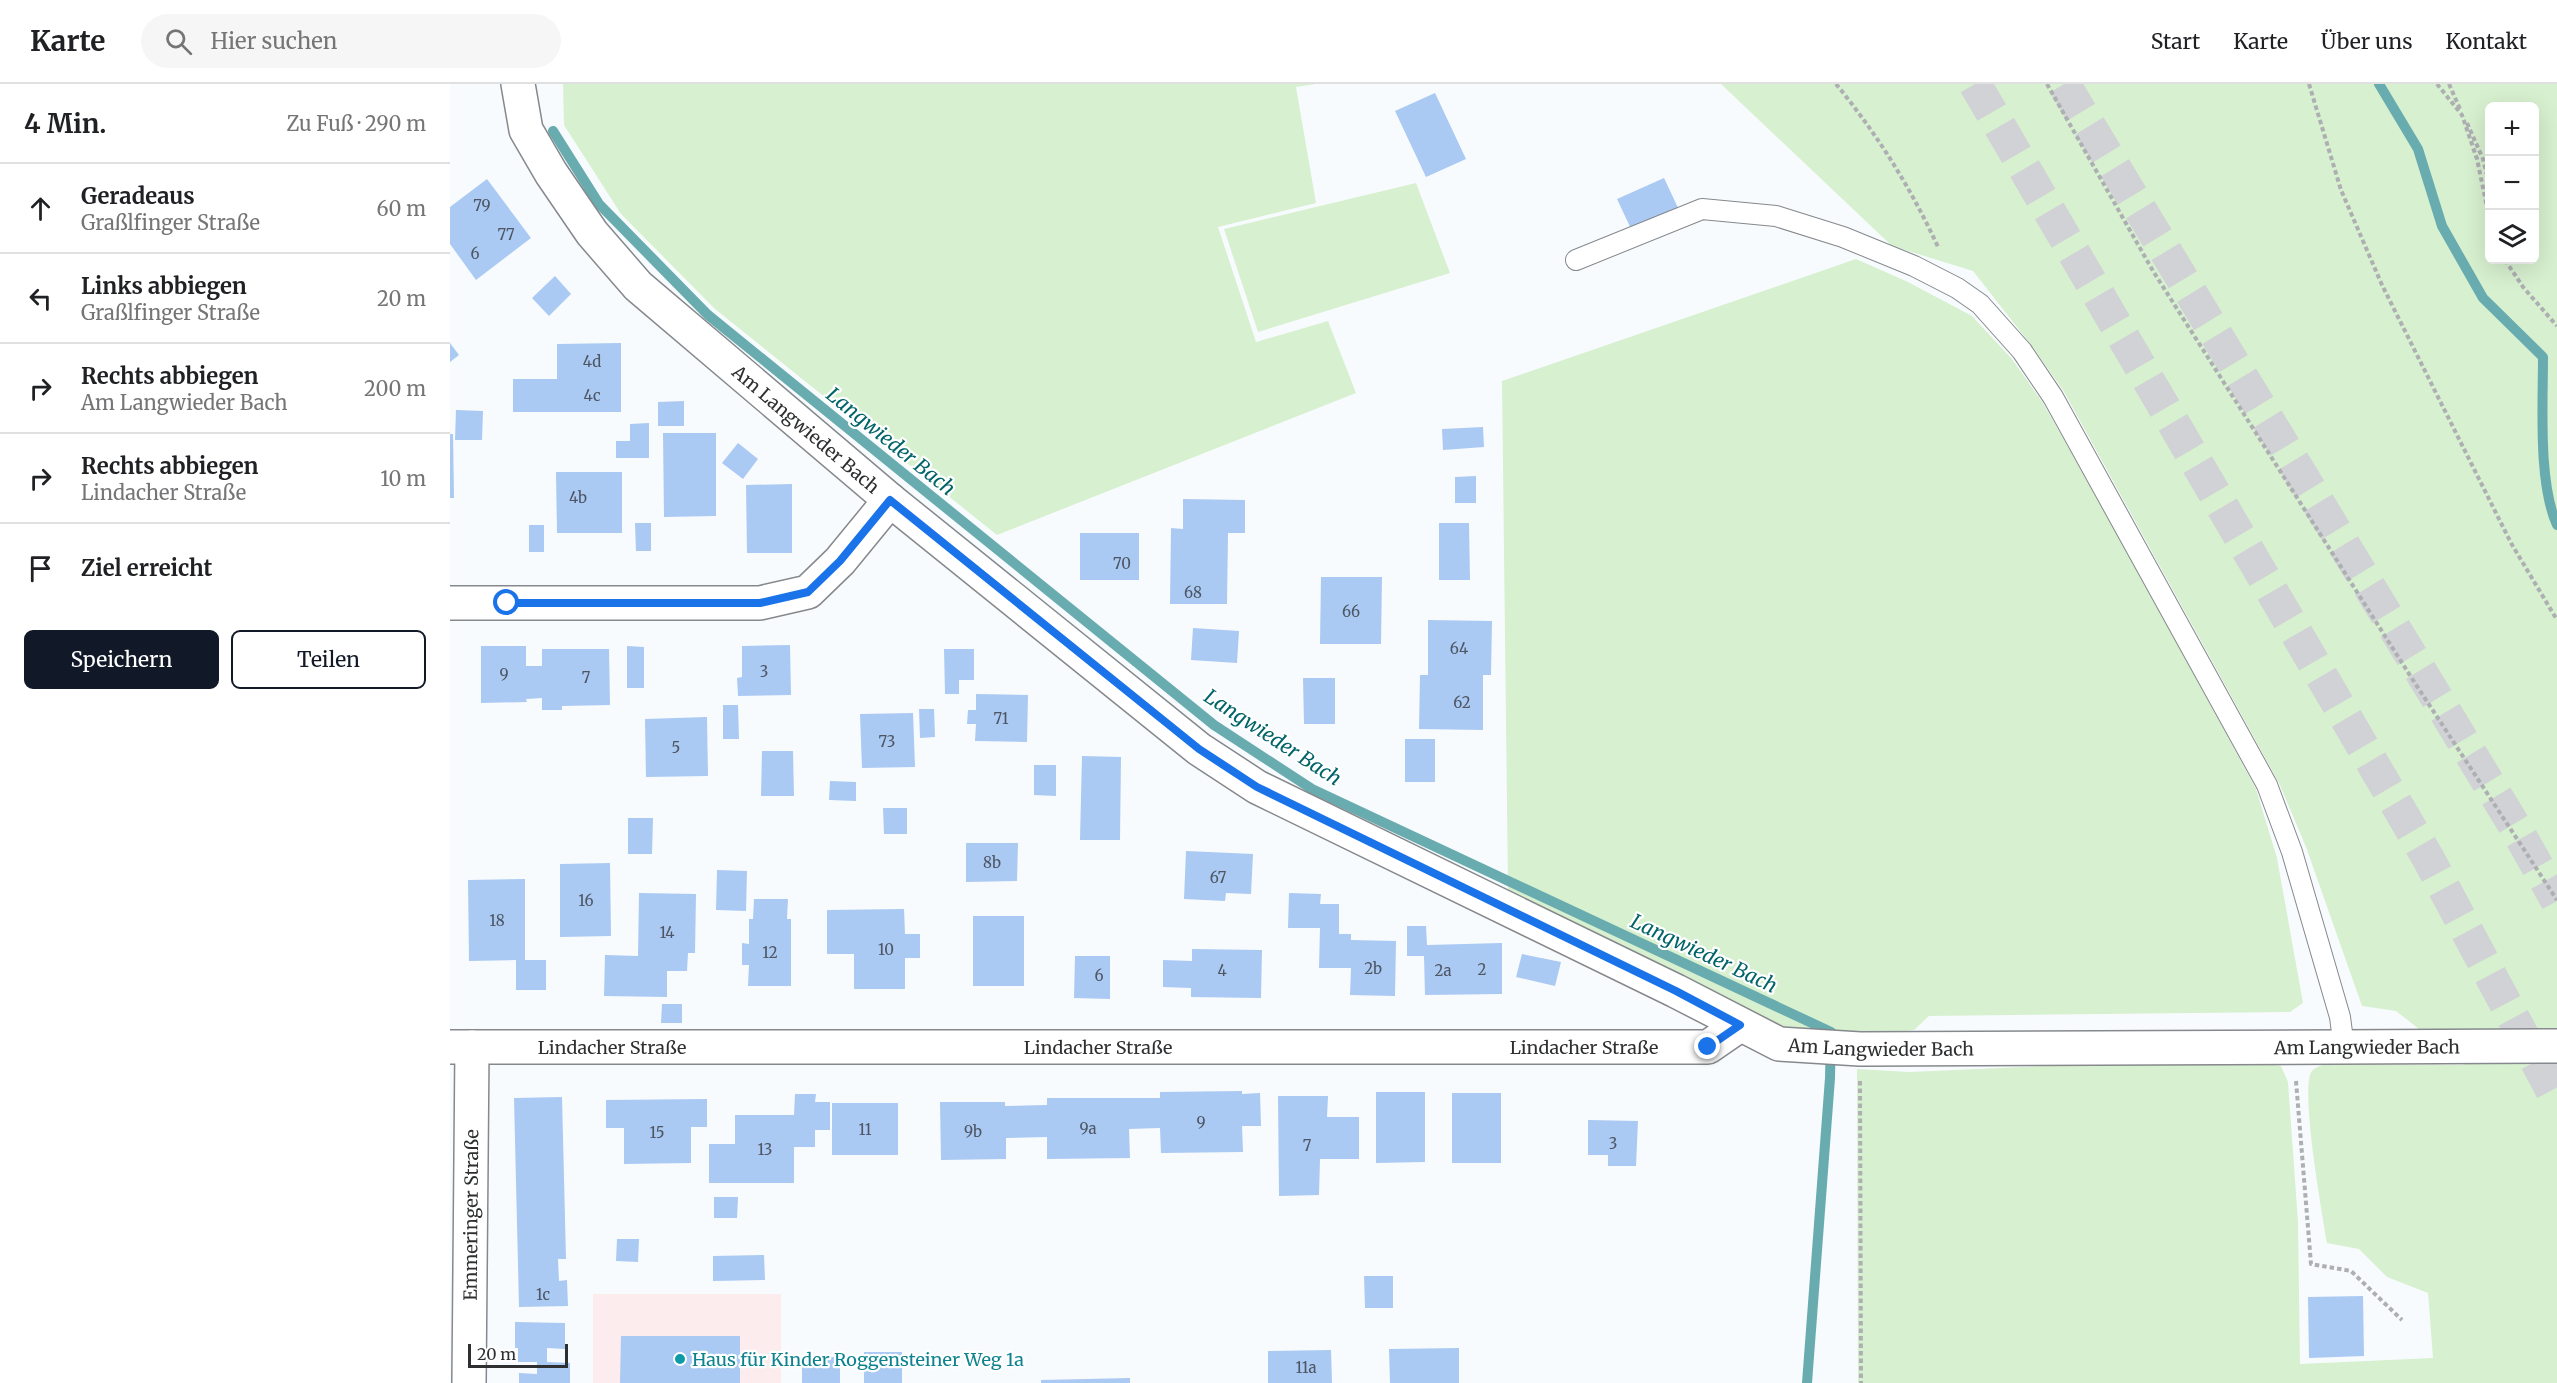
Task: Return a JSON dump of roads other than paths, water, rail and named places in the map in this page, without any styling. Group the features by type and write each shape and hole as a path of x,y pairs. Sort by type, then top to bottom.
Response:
{"street":[{"name":"Am Langwieder Bach","path":"518,84 526,130 546,164 592,233 638,286 890,500 1199,749 1257,787 1676,991 1779,1044 1855,1049 2557,1046"},
{"path":"450,603 760,603 808,592 840,561 890,500"},
{"name":"Lindacher Straße","path":"461,1047 1708,1047 1740,1025"},
{"name":"Emmeringer Straße","path":"461,1047 469,1383"}],"lane":[{"path":"1576,260 1702,209 1776,216 1843,237 1914,266 1957,288 1980,304 2022,351 2053,397 2267,784 2298,874 2340,1017 2344,1048"}],"waterway":[{"name":"Langwieder Bach","path":"2379,84 2418,149 2442,226 2483,298 2543,357 2544,466 2551,508 2557,525"},
{"name":"Langwieder Bach","path":"553,131 599,204 708,315 1214,725 1312,789 1831,1032 1830,1078 1807,1383"}],"tunnel":[{"path":"1975,84 2428,858 2557,1100"},
{"path":"2064,84 2517,830 2557,901"}],"place":[{"name":"Haus für Kinder Roggensteiner Weg 1a","path":"680,1359"}]}
